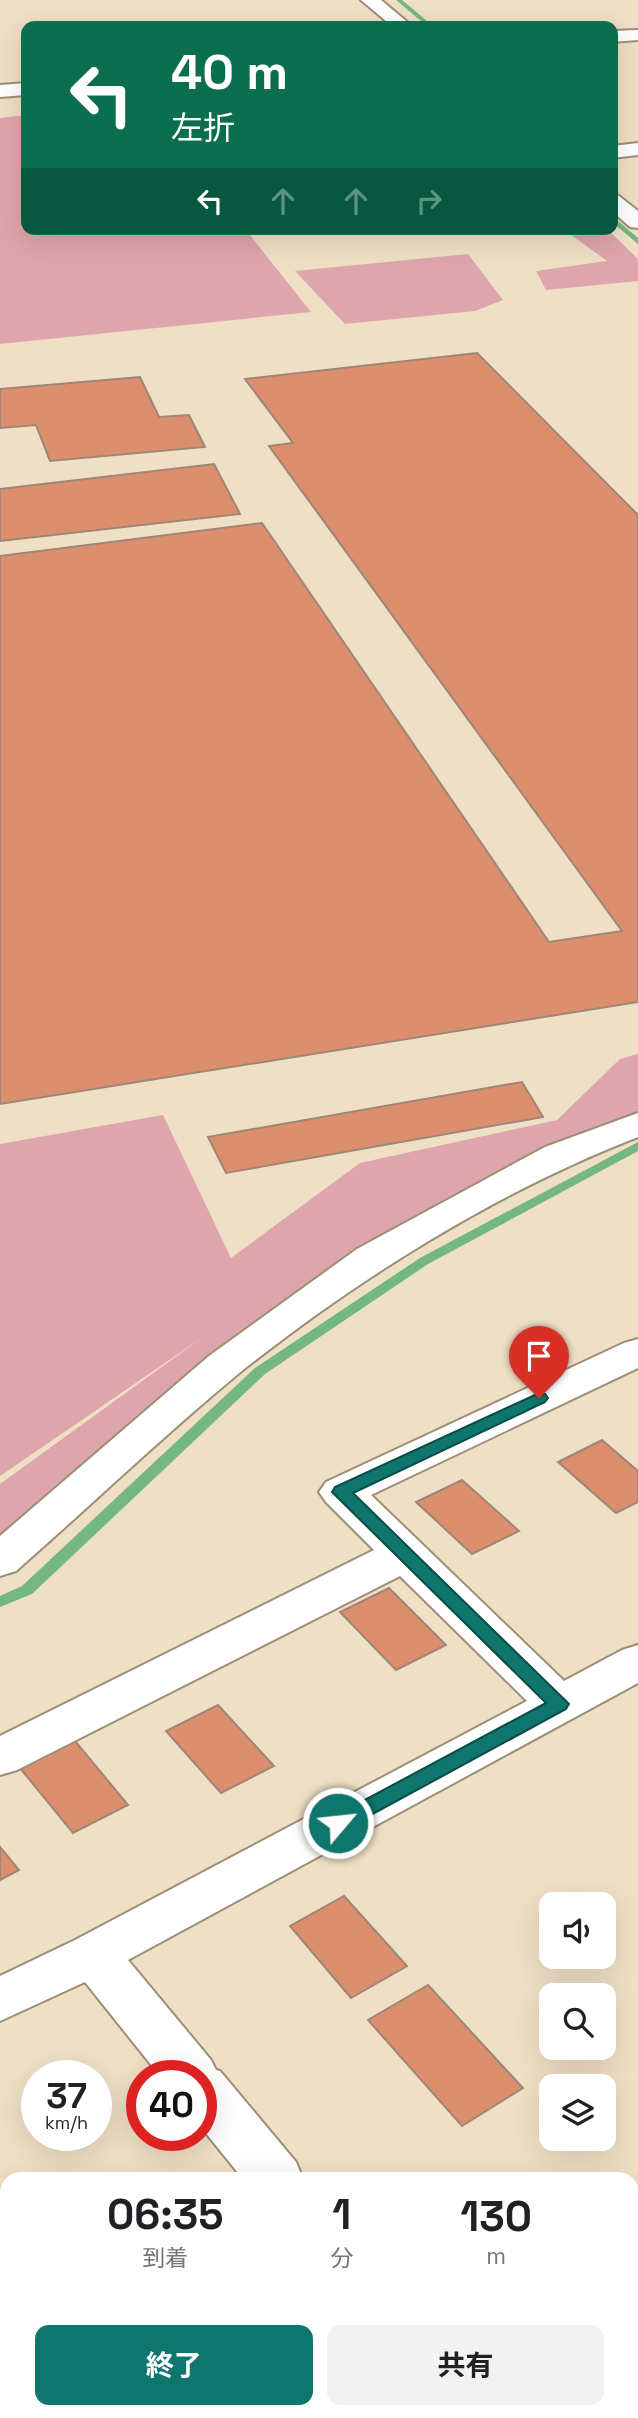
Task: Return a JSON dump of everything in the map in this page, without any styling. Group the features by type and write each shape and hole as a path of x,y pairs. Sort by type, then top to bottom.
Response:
{"street":[{"path":"370,0 397,21"},
{"path":"618,37 638,35"},
{"path":"0,92 21,90"},
{"path":"618,151 638,149"},
{"path":"618,205 638,222"},
{"path":"0,1560 224,1365 371,1258 558,1155 638,1124"},
{"path":"559,1704 341,1492 638,1352"},
{"path":"0,1757 405,1554"},
{"path":"0,2000 93,1955 638,1662"},
{"path":"93,1955 178,2060"},
{"path":"217,2107 270,2172"}],"shaded area":[{"path":"21,116 21,235 250,235 311,312 0,344 0,118"},
{"path":"571,235 613,235 638,259 638,281 546,290 536,271 607,261"},
{"path":"468,254 503,300 475,311 345,324 295,271"},
{"path":"638,1054 638,1124 371,1258 0,1556 0,1484 203,1337 0,1476 0,1144 163,1115 231,1258 360,1163 557,1120 620,1059"}],"building":[{"path":"477,353 638,515 638,1002 0,1104 0,556 262,523 549,942 622,931 269,446 293,443 245,379"},
{"path":"140,377 159,417 189,415 205,447 50,461 36,425 0,428 0,389"},
{"path":"214,464 240,514 0,541 0,489"},
{"path":"522,1082 543,1117 226,1173 208,1137"},
{"path":"602,1440 638,1471 638,1502 616,1513 558,1462"},
{"path":"462,1480 519,1531 472,1554 416,1502"},
{"path":"389,1588 446,1645 396,1670 340,1612"},
{"path":"218,1705 274,1766 221,1793 166,1731"},
{"path":"75,1741 128,1805 73,1833 20,1768"},
{"path":"0,1847 19,1870 0,1880"},
{"path":"344,1896 407,1966 351,1998 290,1926"},
{"path":"428,1985 523,2088 462,2126 368,2020"}],"waterway":[{"path":"399,0 424,21"},
{"path":"618,224 638,242"},
{"path":"0,1602 27,1590 260,1371 424,1261 638,1146"}],"route":[{"path":"338,1823 559,1704 341,1492 539,1398"}]}
